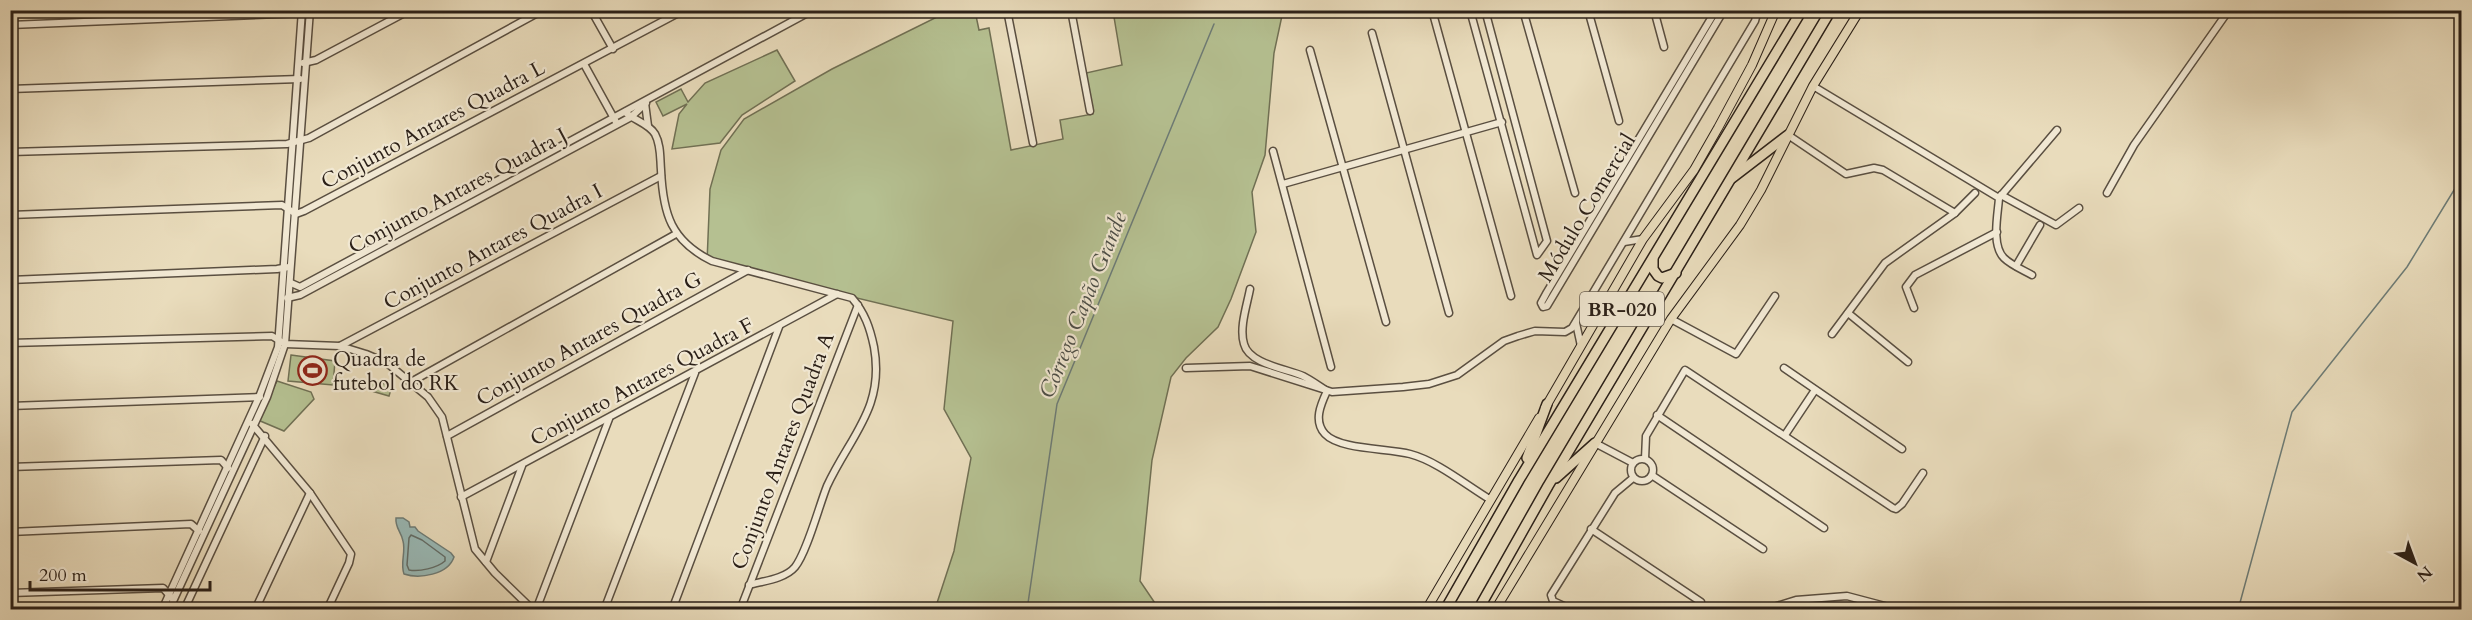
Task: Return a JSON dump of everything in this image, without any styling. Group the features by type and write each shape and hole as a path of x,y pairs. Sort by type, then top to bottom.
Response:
{"highway":[{"name":"BR-020","path":"1445,609 1519,480 1802,10"},
{"name":"BR-020","path":"1478,609 1548,486 1831,10"},
{"path":"1728,181 1788,135"},
{"path":"1653,259 1653,268 1658,276 1662,278 1676,273"},
{"path":"1519,480 1547,404"},
{"path":"1548,486 1595,443"}],"main road":[{"path":"1426,609 1643,239 1694,170 1752,64 1776,10"},
{"path":"1495,609 1671,319 1740,225 1761,190 1813,86 1860,10"}],"street":[{"path":"302,63 316,60 410,10"},
{"path":"10,152 297,141 309,138 543,10"},
{"path":"591,10 613,49"},
{"name":"Conjunto Antares Quadra L","path":"296,214 684,10"},
{"name":"Conjunto Antares Quadra J","path":"286,298 300,295 383,247 628,115 656,95 813,10"},
{"path":"1006,10 1033,142"},
{"path":"1071,10 1090,111"},
{"path":"1432,10 1511,296"},
{"path":"1523,10 1575,193"},
{"path":"1588,10 1619,121"},
{"path":"1654,10 1664,47"},
{"name":"Módulo Comercial","path":"1626,167 1586,225 1541,303 1543,307 1548,306 1593,230 1626,167 1716,10"},
{"name":"Módulo Comercial","path":"1675,85 1724,10"},
{"path":"1186,368 1250,366 1327,391 1345,392 1429,384 1457,375 1504,341 1535,332 1565,332 1576,323 1755,21 1758,10"},
{"path":"2107,193 2134,145 2229,10"},
{"path":"10,25 262,12 310,12 300,79 296,214 282,342 267,397 202,537 171,597 162,609"},
{"path":"302,12 302,63"},
{"path":"1485,12 1547,241 1537,255 1471,14 1485,12"},
{"path":"1371,33 1449,313"},
{"path":"1310,50 1386,322"},
{"path":"585,64 616,121"},
{"path":"10,89 300,79"},
{"path":"1813,86 2000,196 2056,225 2079,208"},
{"path":"645,103 648,126"},
{"path":"628,115 648,126 656,135 659,146 663,202 676,234 698,254 712,261 852,298 869,326 877,374 872,403 828,485 797,563 784,575 749,585"},
{"path":"1282,184 1502,122"},
{"path":"2032,275 2002,256 1997,232 2000,196 2057,130"},
{"path":"1788,135 1846,174 1874,168 1883,170 1955,213"},
{"path":"1507,142 1521,139"},
{"path":"286,298 291,283 289,211 297,141"},
{"path":"1273,151 1331,367"},
{"name":"Conjunto Antares Quadra I","path":"340,346 661,176"},
{"path":"1832,334 1885,263 1955,213 1975,193"},
{"path":"10,214 282,205 296,214"},
{"path":"1586,225 1593,230"},
{"path":"2016,266 2040,225"},
{"path":"1914,308 1906,287 1915,275 1997,232"},
{"path":"411,382 676,234"},
{"path":"1624,242 1643,239"},
{"name":"Conjunto Antares Quadra J","path":"291,283 300,287 383,247"},
{"path":"10,280 289,267"},
{"name":"Conjunto Antares Quadra G","path":"447,436 748,270"},
{"path":"1250,289 1243,335 1244,346 1250,354 1268,365 1304,376 1327,391"},
{"path":"1547,292 1554,295"},
{"name":"Conjunto Antares Quadra F","path":"461,497 695,373 837,294"},
{"path":"1671,319 1736,354 1775,296"},
{"name":"Conjunto Antares Quadra A","path":"740,609 858,305"},
{"path":"1848,313 1908,362"},
{"path":"1576,323 1581,347"},
{"path":"672,609 779,326"},
{"path":"10,343 272,336 282,342 340,346 387,363 428,397 442,417 472,543 486,562 535,609 609,418"},
{"path":"169,609 171,597 198,530 282,342"},
{"path":"1784,368 1902,449"},
{"path":"1645,459 1646,436 1685,370 1893,508 1896,509 1902,504 1923,473"},
{"path":"604,609 695,373"},
{"path":"1785,435 1815,390"},
{"path":"1327,391 1319,408 1319,425 1326,436 1345,443 1412,454 1446,471 1491,500"},
{"path":"10,406 267,397"},
{"path":"1657,415 1824,528"},
{"path":"248,421 265,436 310,493 351,554 350,563 327,609"},
{"path":"184,609 265,436"},
{"path":"1595,443 1633,463"},
{"path":"1639,459 1645,459 1654,469 1653,476 1647,481 1639,482 1633,478 1631,468 1633,463 1639,459"},
{"path":"10,467 221,460 231,474"},
{"path":"486,562 522,465"},
{"path":"1653,476 1763,549"},
{"path":"1573,609 1553,601 1551,595 1615,493 1633,478"},
{"path":"255,609 310,493"},
{"path":"10,532 191,524 202,537"},
{"path":"1591,529 1701,602"},
{"path":"10,593 163,588 171,597"},
{"path":"1764,609 1796,600 1847,596 1900,609"}],"green space":[{"path":"949,11 975,11 979,30 989,28 1011,150 1063,139 1060,120 1093,114 1086,73 1122,65 1113,11 1283,11 1274,53 1265,155 1252,192 1256,232 1218,327 1186,358 1171,377 1152,460 1140,581 1159,609 935,609 954,551 971,458 944,409 953,321 707,262 710,189 721,150 744,119 832,69"},
{"path":"777,50 795,81 742,115 720,143 672,149 679,114 687,104 663,116 656,102 681,89 688,102 705,83"},
{"name":"Quadra de futebol do RK","path":"291,355 335,361 333,385 288,381"},
{"path":"372,380 392,386 389,396 368,390"},
{"path":"277,381 311,392 314,399 284,431 258,420"}],"water":[{"path":"396,518 403,518 409,522 410,527 415,527 451,553 454,557 451,563 439,572 425,576 404,574 404,545"}],"waterway":[{"name":"Córrego Capão Grande","path":"1027,610 1057,404 1214,24"},
{"path":"2238,610 2292,412 2407,267 2462,177"}],"place":[{"name":"Quadra de futebol do RK","path":"312,371"}]}
